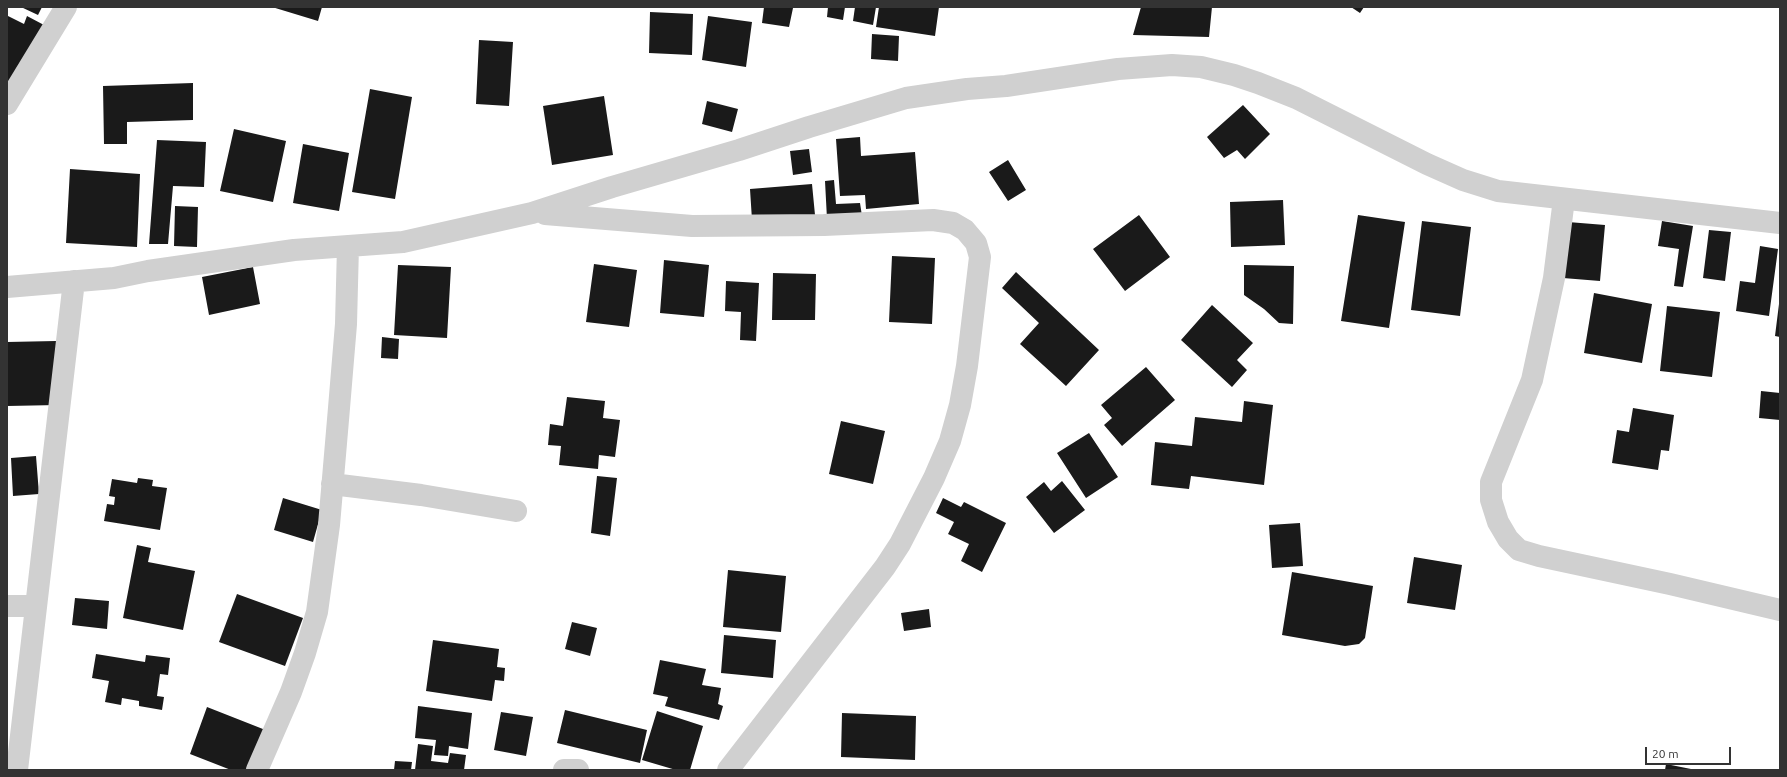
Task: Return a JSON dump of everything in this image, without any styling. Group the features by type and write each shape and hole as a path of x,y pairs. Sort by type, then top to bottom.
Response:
{"street":[{"path":"7,104 66,7"},
{"path":"7,287 114,278 148,271 294,250 403,242 532,213 612,187 739,150 809,126 906,98 967,89 1006,86 1118,69 1172,65 1201,68 1234,75 1296,98 1420,161 1463,180 1498,191 1780,222"},
{"path":"1564,199 1554,278 1532,380 1491,482 1491,500 1498,522 1508,539 1520,550 1539,556 1670,584 1780,610"},
{"path":"532,213 692,226 824,225 933,220 953,223 965,230 976,243 980,257 967,366 960,405 950,441 934,478 900,544 885,566 728,770"},
{"path":"257,770 291,692 305,654 317,612 329,525 346,324 348,246"},
{"path":"17,770 74,281"},
{"path":"332,484 421,495 516,511"},
{"path":"7,606 36,606"},
{"path":"564,770 578,770"}],"building":[{"path":"21,7 42,7 38,15"},
{"path":"272,7 322,7 318,21"},
{"path":"764,7 793,8 789,27 762,23"},
{"path":"828,7 845,7 843,20 827,17"},
{"path":"855,7 876,7 873,25 853,21"},
{"path":"879,7 939,7 935,36 876,27"},
{"path":"1141,7 1212,7 1209,37 1133,35"},
{"path":"1351,7 1364,7 1360,13"},
{"path":"650,12 693,14 692,55 649,53"},
{"path":"8,16 24,24 27,16 44,25 7,84"},
{"path":"708,16 752,22 746,67 702,60"},
{"path":"872,34 899,36 898,61 871,59"},
{"path":"479,40 513,42 509,106 476,104"},
{"path":"193,83 193,120 127,122 127,144 104,144 103,86"},
{"path":"370,89 412,97 395,199 352,192"},
{"path":"604,96 613,155 552,165 543,106"},
{"path":"707,101 738,109 732,132 702,124"},
{"path":"1243,105 1270,134 1245,159 1237,150 1224,158 1207,137"},
{"path":"234,129 286,141 273,202 220,191"},
{"path":"860,137 861,156 915,152 919,204 866,209 865,195 840,196 836,139"},
{"path":"157,140 206,142 204,187 173,186 168,244 149,244"},
{"path":"303,144 349,153 339,211 293,203"},
{"path":"809,149 812,172 793,175 790,151"},
{"path":"1008,160 1026,190 1008,201 989,172"},
{"path":"70,169 140,174 137,247 66,243"},
{"path":"834,180 836,204 860,203 862,216 827,219 825,181"},
{"path":"812,184 815,215 752,220 750,189"},
{"path":"1283,200 1285,245 1231,247 1230,202"},
{"path":"175,206 198,207 197,247 174,246"},
{"path":"1139,215 1170,257 1125,291 1093,249"},
{"path":"1358,215 1405,222 1389,328 1341,321"},
{"path":"1422,221 1471,227 1460,316 1411,310"},
{"path":"1662,221 1693,226 1683,287 1674,286 1679,249 1658,246"},
{"path":"1568,222 1605,225 1600,281 1563,278"},
{"path":"1709,230 1731,232 1725,281 1703,278"},
{"path":"1760,246 1778,249 1769,316 1736,311 1740,281 1755,283"},
{"path":"892,256 935,258 932,324 889,322"},
{"path":"664,260 709,265 704,317 660,313"},
{"path":"594,264 637,270 629,327 586,322"},
{"path":"398,265 451,267 447,338 394,335"},
{"path":"1244,265 1294,266 1293,324 1279,323 1264,309 1244,295"},
{"path":"253,267 260,304 209,315 202,277"},
{"path":"1016,272 1099,350 1066,386 1020,344 1039,323 1002,288"},
{"path":"773,273 816,274 815,320 772,320"},
{"path":"726,281 759,283 756,341 740,340 741,312 725,311"},
{"path":"1594,293 1652,304 1642,363 1584,353"},
{"path":"1780,304 1780,337 1775,336"},
{"path":"1212,305 1253,343 1237,360 1247,370 1232,387 1181,340"},
{"path":"1667,306 1720,312 1712,377 1660,371"},
{"path":"382,337 399,339 398,359 381,358"},
{"path":"56,341 58,405 7,406 7,342"},
{"path":"1146,367 1175,400 1122,446 1104,425 1112,418 1101,405"},
{"path":"1761,391 1780,393 1780,420 1759,418"},
{"path":"567,397 605,401 603,418 620,420 615,457 599,455 598,469 559,465 561,446 548,445 550,424 563,426"},
{"path":"1244,401 1273,405 1264,485 1191,476 1189,489 1151,485 1155,442 1192,446 1195,417 1242,422"},
{"path":"1633,408 1674,415 1669,451 1661,450 1658,470 1612,463 1617,430 1629,432"},
{"path":"841,421 885,431 873,484 829,474"},
{"path":"1089,433 1118,477 1086,498 1057,453"},
{"path":"36,456 39,494 13,496 11,458"},
{"path":"597,476 617,478 610,536 591,533"},
{"path":"138,478 153,480 152,486 167,488 160,530 104,521 107,504 114,505 115,497 109,496 112,479 137,483"},
{"path":"1062,481 1085,510 1054,533 1026,497 1044,482 1051,491"},
{"path":"283,498 322,510 313,542 274,530"},
{"path":"943,498 961,507 964,502 1006,523 982,572 961,561 969,544 948,534 954,522 936,513"},
{"path":"1300,523 1303,566 1272,568 1269,525"},
{"path":"137,545 151,548 148,562 195,571 183,630 123,618"},
{"path":"1414,557 1462,565 1455,610 1407,603"},
{"path":"728,570 786,576 781,632 723,627"},
{"path":"1292,572 1373,586 1365,638 1359,644 1345,646 1282,635"},
{"path":"237,594 303,618 285,666 219,642"},
{"path":"75,598 109,601 107,629 72,625"},
{"path":"929,609 931,627 904,631 901,613"},
{"path":"572,622 597,628 590,656 565,649"},
{"path":"724,635 776,640 773,678 721,673"},
{"path":"433,640 499,649 497,667 505,668 504,681 495,680 492,701 426,691"},
{"path":"96,654 145,662 146,655 170,658 168,675 160,674 157,696 164,697 162,710 139,706 139,701 122,698 121,705 105,702 109,681 92,678"},
{"path":"660,660 706,669 702,685 721,688 718,704 723,706 719,720 665,706 668,697 653,694"},
{"path":"418,706 472,713 468,749 449,746 448,756 434,755 436,740 415,738"},
{"path":"207,707 268,731 253,770 231,770 190,754"},
{"path":"565,710 647,730 640,763 557,743"},
{"path":"657,711 703,726 690,770 676,770 642,760"},
{"path":"501,712 533,717 526,756 494,750"},
{"path":"842,713 916,716 915,760 841,757"},
{"path":"418,744 433,746 431,761 448,763 450,753 466,755 464,770 415,770"},
{"path":"395,761 412,762 411,770 394,770"},
{"path":"1666,764 1691,769 1691,770 1665,770"}]}
